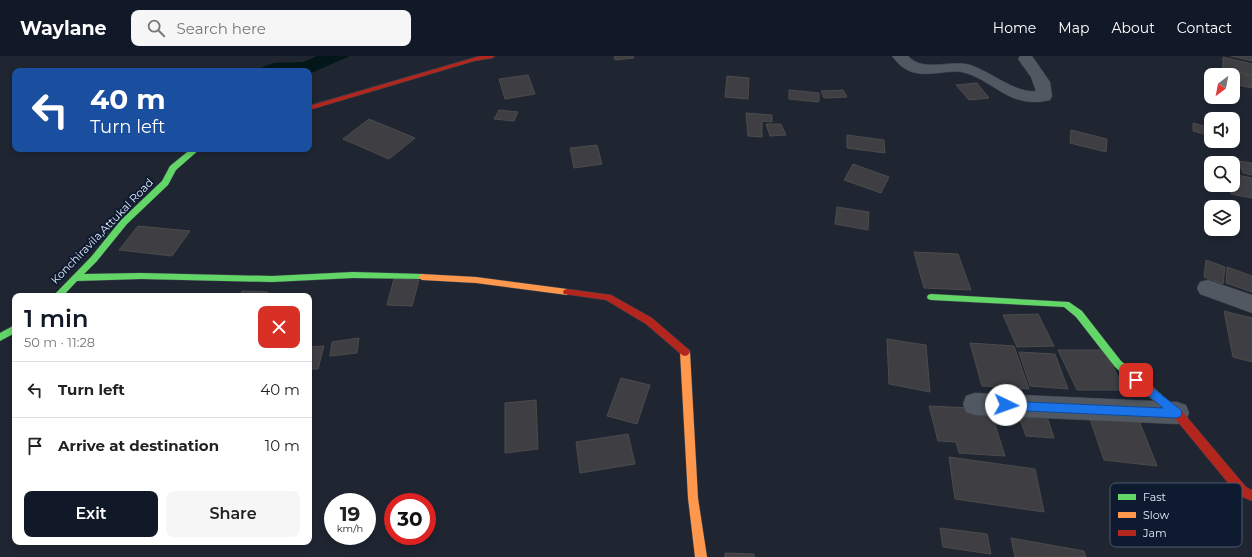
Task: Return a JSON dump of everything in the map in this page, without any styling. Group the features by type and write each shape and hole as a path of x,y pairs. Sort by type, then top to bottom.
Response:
{"street":[{"path":"312,107 473,59 492,56"},
{"path":"900,56 908,65 915,68 964,68 977,72 1007,90 1033,98 1044,96 1045,92 1041,82 1026,59"},
{"name":"Konchiravila,Attukal Road","path":"60,293 94,258 124,222 165,183 173,168 191,152"},
{"path":"75,278 141,276 272,279 353,275 410,276 476,280 608,297 649,321 685,352 693,498 701,557"},
{"path":"1208,288 1252,304"},
{"path":"931,297 1066,304 1079,314 1118,364 1177,413 1235,483"},
{"path":"0,337 12,331"},
{"path":"975,404 1177,413"},
{"path":"1242,491 1252,496"}],"shaded area":[{"path":"317,56 350,56 312,73 312,68 260,68 274,63 303,62"}],"building":[{"path":"614,56 633,56 634,58 615,60"},
{"path":"1231,56 1252,56 1252,61"},
{"path":"1223,57 1252,64 1252,75 1240,72 1240,68 1223,68"},
{"path":"1240,73 1252,76 1252,88 1240,85"},
{"path":"528,75 535,94 505,99 499,79"},
{"path":"727,76 749,78 748,99 725,97"},
{"path":"977,83 989,98 969,100 956,85"},
{"path":"789,90 819,93 819,102 789,99"},
{"path":"843,90 847,97 824,98 821,91"},
{"path":"499,110 518,112 514,121 494,119"},
{"path":"746,113 772,115 772,122 762,121 762,137 748,136"},
{"path":"369,119 415,138 389,159 343,139"},
{"path":"1193,123 1204,126 1204,134 1193,131"},
{"path":"766,124 781,124 786,135 770,136"},
{"path":"1071,130 1107,139 1106,152 1070,143"},
{"path":"847,135 884,140 885,153 847,148"},
{"path":"597,145 602,164 574,168 570,148"},
{"path":"1240,161 1252,163 1252,175 1243,173"},
{"path":"853,164 889,177 881,193 844,180"},
{"path":"1240,175 1252,178 1252,198 1231,194 1230,192 1240,192"},
{"path":"837,207 869,212 868,230 835,224"},
{"path":"138,226 190,231 172,256 119,250"},
{"path":"914,252 958,254 971,290 924,288"},
{"path":"1206,260 1225,267 1223,284 1204,277"},
{"path":"1227,267 1252,276 1252,292 1226,283"},
{"path":"394,279 419,280 412,306 387,305"},
{"path":"242,291 268,292 268,293 241,293"},
{"path":"1224,311 1252,318 1252,362 1233,357"},
{"path":"1038,314 1054,346 1017,347 1003,315"},
{"path":"359,338 357,353 330,356 332,342"},
{"path":"887,339 926,345 930,392 889,384"},
{"path":"970,343 1014,346 1029,389 982,386"},
{"path":"324,346 318,369 312,369 312,347"},
{"path":"1058,350 1104,350 1125,390 1077,390"},
{"path":"1019,352 1055,354 1068,389 1030,386"},
{"path":"621,378 650,385 637,424 607,416"},
{"path":"536,400 538,449 505,453 505,403"},
{"path":"929,406 990,409 1005,456 959,453 956,442 938,441"},
{"path":"1018,413 1046,414 1054,438 1026,436"},
{"path":"1088,413 1138,418 1157,466 1104,460"},
{"path":"628,434 635,464 580,473 576,442"},
{"path":"949,457 1035,469 1044,512 955,499"},
{"path":"940,528 987,534 991,554 943,547"},
{"path":"1011,538 1084,551 1086,557 1015,557"},
{"path":"725,553 754,554 754,557 725,557"}],"traffic: fast":[{"path":"60,293 94,259 124,222 165,183 173,168 192,152"},
{"path":"75,278 141,276 272,279 353,275 422,277"},
{"path":"931,297 1066,304 1079,314 1118,364 1157,397"},
{"path":"0,337 12,331"}],"traffic: slow":[{"path":"422,277 476,280 567,292"},
{"path":"685,352 693,498 701,557"}],"traffic: jam":[{"path":"312,107 473,59 492,56"},
{"path":"567,292 608,297 649,321 685,352"},
{"path":"1157,397 1177,413 1235,483"},
{"path":"1242,491 1252,496"}],"route":[{"path":"1006,405 1177,413 1136,380"}]}
